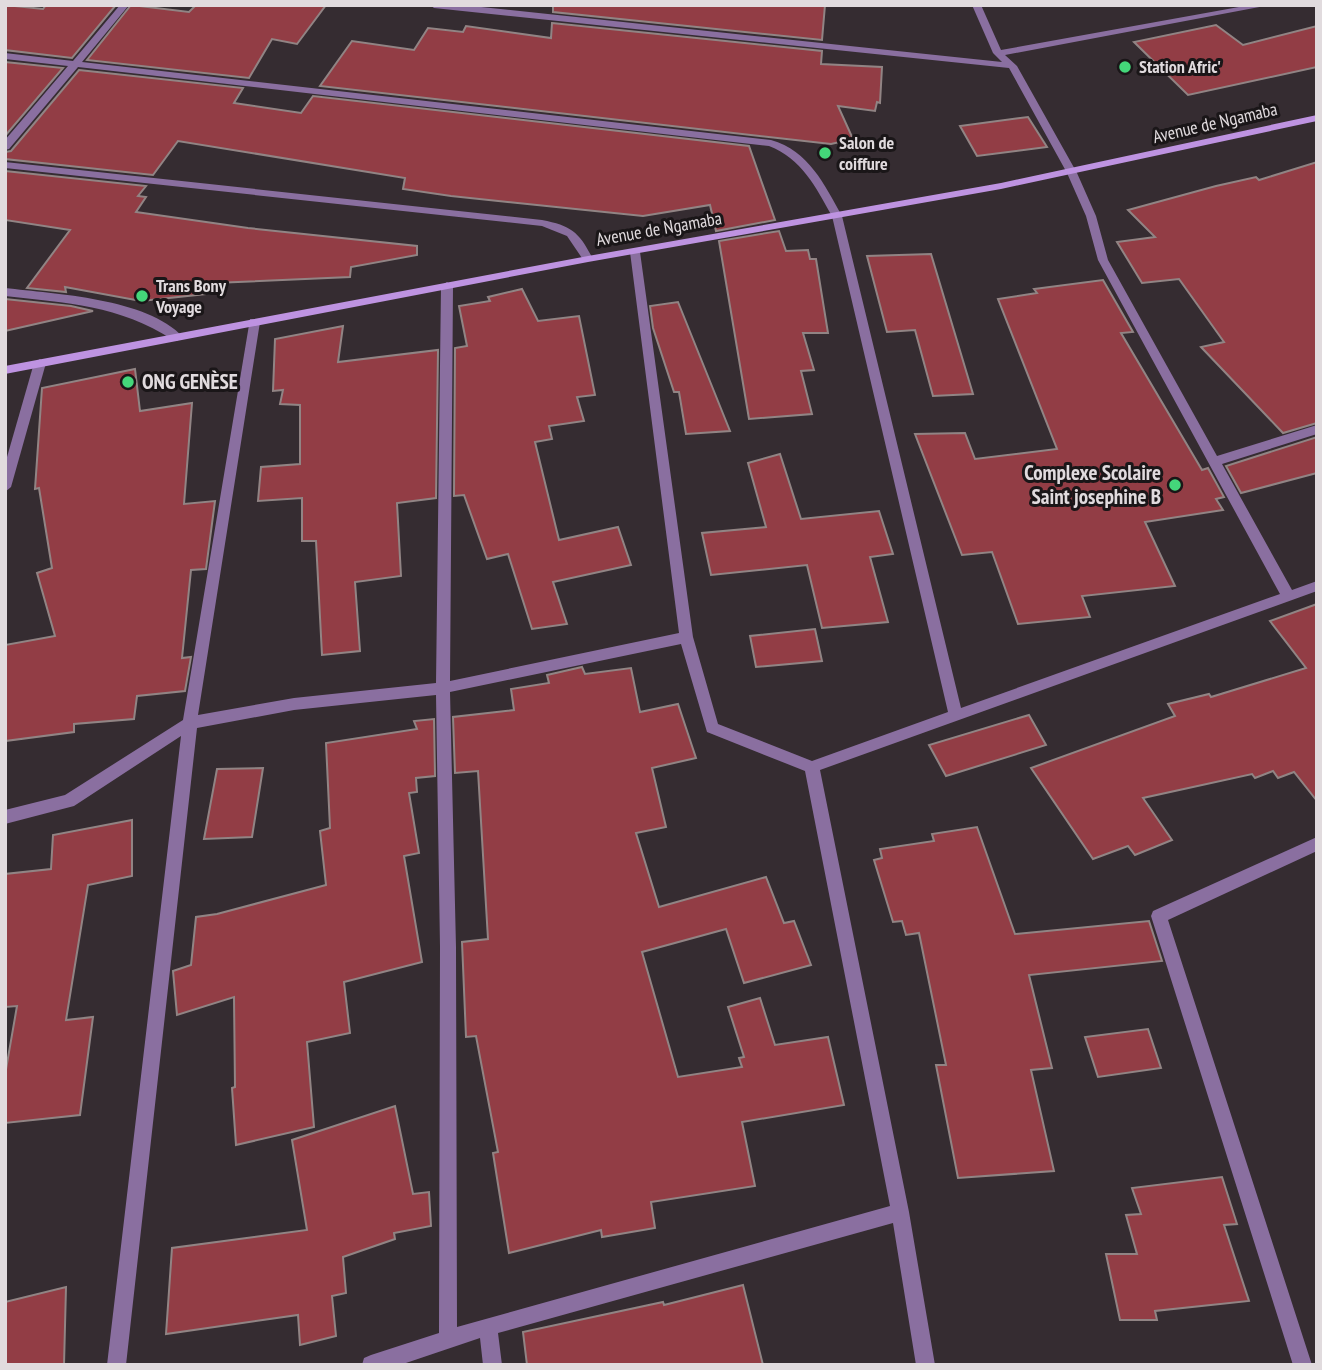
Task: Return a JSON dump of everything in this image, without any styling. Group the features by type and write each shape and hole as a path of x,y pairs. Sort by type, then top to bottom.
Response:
{"main road":[{"name":"Avenue de Ngamaba","path":"5,370 588,259 1072,173 1317,118"}],"street":[{"path":"5,147 125,5"},
{"path":"434,5 1012,66"},
{"path":"975,5 998,53 1012,66 1072,173 1090,216 1103,260 1289,597"},
{"path":"998,53 1266,5"},
{"path":"5,56 771,143 788,148 803,159 837,216 955,714"},
{"path":"5,165 561,226 575,234 588,259"},
{"path":"635,251 686,637 712,728 812,767 1317,586"},
{"path":"447,286 443,688 448,947 448,1339"},
{"path":"5,292 113,305 153,320 177,337"},
{"path":"116,1365 190,723 254,322"},
{"path":"5,487 40,363"},
{"path":"1216,461 1317,429"},
{"path":"5,817 69,801 190,723 294,704 443,688 686,637"},
{"path":"812,767 900,1212 926,1365"},
{"path":"1303,1365 1159,916 1317,844"},
{"path":"371,1365 488,1326 900,1212"},
{"path":"488,1326 493,1365"}],"building":[{"path":"5,5 43,9 46,5 116,5 72,58 5,50"},
{"path":"131,5 189,12 196,5 326,5 297,44 272,39 249,78 87,60"},
{"path":"553,5 825,5 822,40 553,12"},
{"path":"552,23 822,51 821,64 882,67 880,103 877,102 875,111 838,106 853,139 831,144 320,86 352,41 414,50 428,28 463,32 466,26 551,38"},
{"path":"1216,25 1243,45 1317,26 1317,67 1188,95 1134,42"},
{"path":"5,62 63,68 5,136"},
{"path":"79,70 243,88 234,103 301,113 313,96 749,146 775,220 716,231 710,205 643,216 451,196 403,189 405,178 178,141 153,175 5,159 5,152 11,151"},
{"path":"1028,117 1047,147 977,156 960,126"},
{"path":"1317,162 1317,423 1283,433 1201,347 1224,342 1179,279 1142,283 1117,242 1155,237 1128,210 1216,186 1256,177 1259,180"},
{"path":"5,171 146,186 138,196 146,197 136,212 248,228 417,246 417,255 351,267 350,277 214,283 206,294 141,301 65,287 66,292 27,288 70,230 5,220"},
{"path":"779,231 786,251 808,250 810,259 816,259 828,333 803,333 814,370 801,371 812,414 749,419 719,241"},
{"path":"931,254 973,394 933,396 915,330 887,332 867,256"},
{"path":"1103,280 1133,332 1121,333 1202,470 1208,468 1224,497 1216,499 1223,510 1145,522 1175,586 1082,596 1090,617 1018,624 992,552 962,555 915,434 965,433 975,459 1057,449 998,299 1037,293 1034,289"},
{"path":"522,289 538,321 579,316 595,395 577,397 584,421 549,426 552,439 535,442 559,540 618,527 631,565 553,582 567,624 532,629 508,554 487,559 464,495 454,496 455,348 467,346 459,306 490,301 488,297"},
{"path":"5,299 71,306 93,311 5,331"},
{"path":"678,302 730,431 686,434 679,392 674,392 653,328 650,306"},
{"path":"343,326 338,362 438,350 436,498 397,503 401,576 355,582 360,651 322,655 316,541 302,541 302,498 258,501 261,467 300,464 300,405 280,404 283,390 273,391 275,339"},
{"path":"135,369 140,411 192,403 184,504 215,501 206,569 191,570 182,658 191,657 185,691 137,696 134,719 74,724 74,732 5,741 5,645 55,636 37,573 52,568 39,488 35,489 42,388"},
{"path":"1317,437 1317,473 1241,493 1226,466"},
{"path":"780,454 801,519 879,511 893,554 870,557 888,622 822,628 807,565 711,575 702,533 766,527 748,463"},
{"path":"1317,604 1317,801 1294,772 1278,778 1273,771 1255,778 1252,774 1143,798 1172,840 1135,855 1128,846 1093,859 1031,768 1175,716 1168,704 1209,694 1211,697 1306,668 1270,621"},
{"path":"815,629 822,661 756,667 750,636"},
{"path":"582,667 585,674 631,668 640,712 678,704 696,758 652,768 666,827 636,833 659,907 766,877 784,923 794,921 811,965 744,983 726,929 642,952 678,1077 742,1067 739,1058 744,1057 728,1007 760,998 775,1045 828,1037 844,1105 742,1122 755,1186 651,1202 655,1228 602,1237 601,1230 509,1253 493,1153 498,1152 476,1036 466,1037 462,942 488,939 478,771 455,773 453,717 514,710 511,689 549,683 547,675"},
{"path":"1029,715 1046,745 946,776 929,745"},
{"path":"434,719 435,776 416,778 417,792 409,793 419,853 404,856 422,962 344,982 350,1033 307,1042 314,1127 236,1145 232,1088 235,1087 234,997 177,1015 173,971 191,965 196,917 217,914 326,885 320,831 330,828 326,743 417,729 414,721"},
{"path":"263,768 252,837 204,839 217,769"},
{"path":"132,820 132,876 88,885 66,1020 93,1017 80,1115 5,1123 5,1075 17,1006 5,1007 5,874 51,869 53,835"},
{"path":"977,827 1015,934 1149,921 1162,961 1029,975 1052,1068 1031,1070 1054,1171 958,1178 936,1065 946,1065 919,933 906,935 902,921 893,922 874,860 882,858 880,849 934,841 932,834"},
{"path":"1148,1029 1161,1068 1098,1077 1085,1037"},
{"path":"395,1106 413,1194 429,1192 431,1226 394,1233 395,1239 343,1257 346,1293 332,1296 336,1336 300,1345 298,1315 166,1334 172,1248 307,1230 292,1140"},
{"path":"1222,1177 1237,1224 1224,1225 1249,1301 1155,1311 1157,1320 1120,1320 1106,1254 1137,1254 1126,1215 1141,1214 1132,1188"},
{"path":"743,1285 763,1365 527,1365 523,1332 663,1302 664,1305"},
{"path":"66,1287 64,1365 5,1365 5,1302"}],"place":[{"name":"Station Afric'","path":"1125,67"},
{"name":"Salon de coiffure","path":"825,153"},
{"name":"Trans Bony Voyage","path":"142,296"},
{"name":"ONG GENÈSE","path":"128,382"},
{"name":"Complexe Scolaire Saint josephine B","path":"1175,485"}]}
